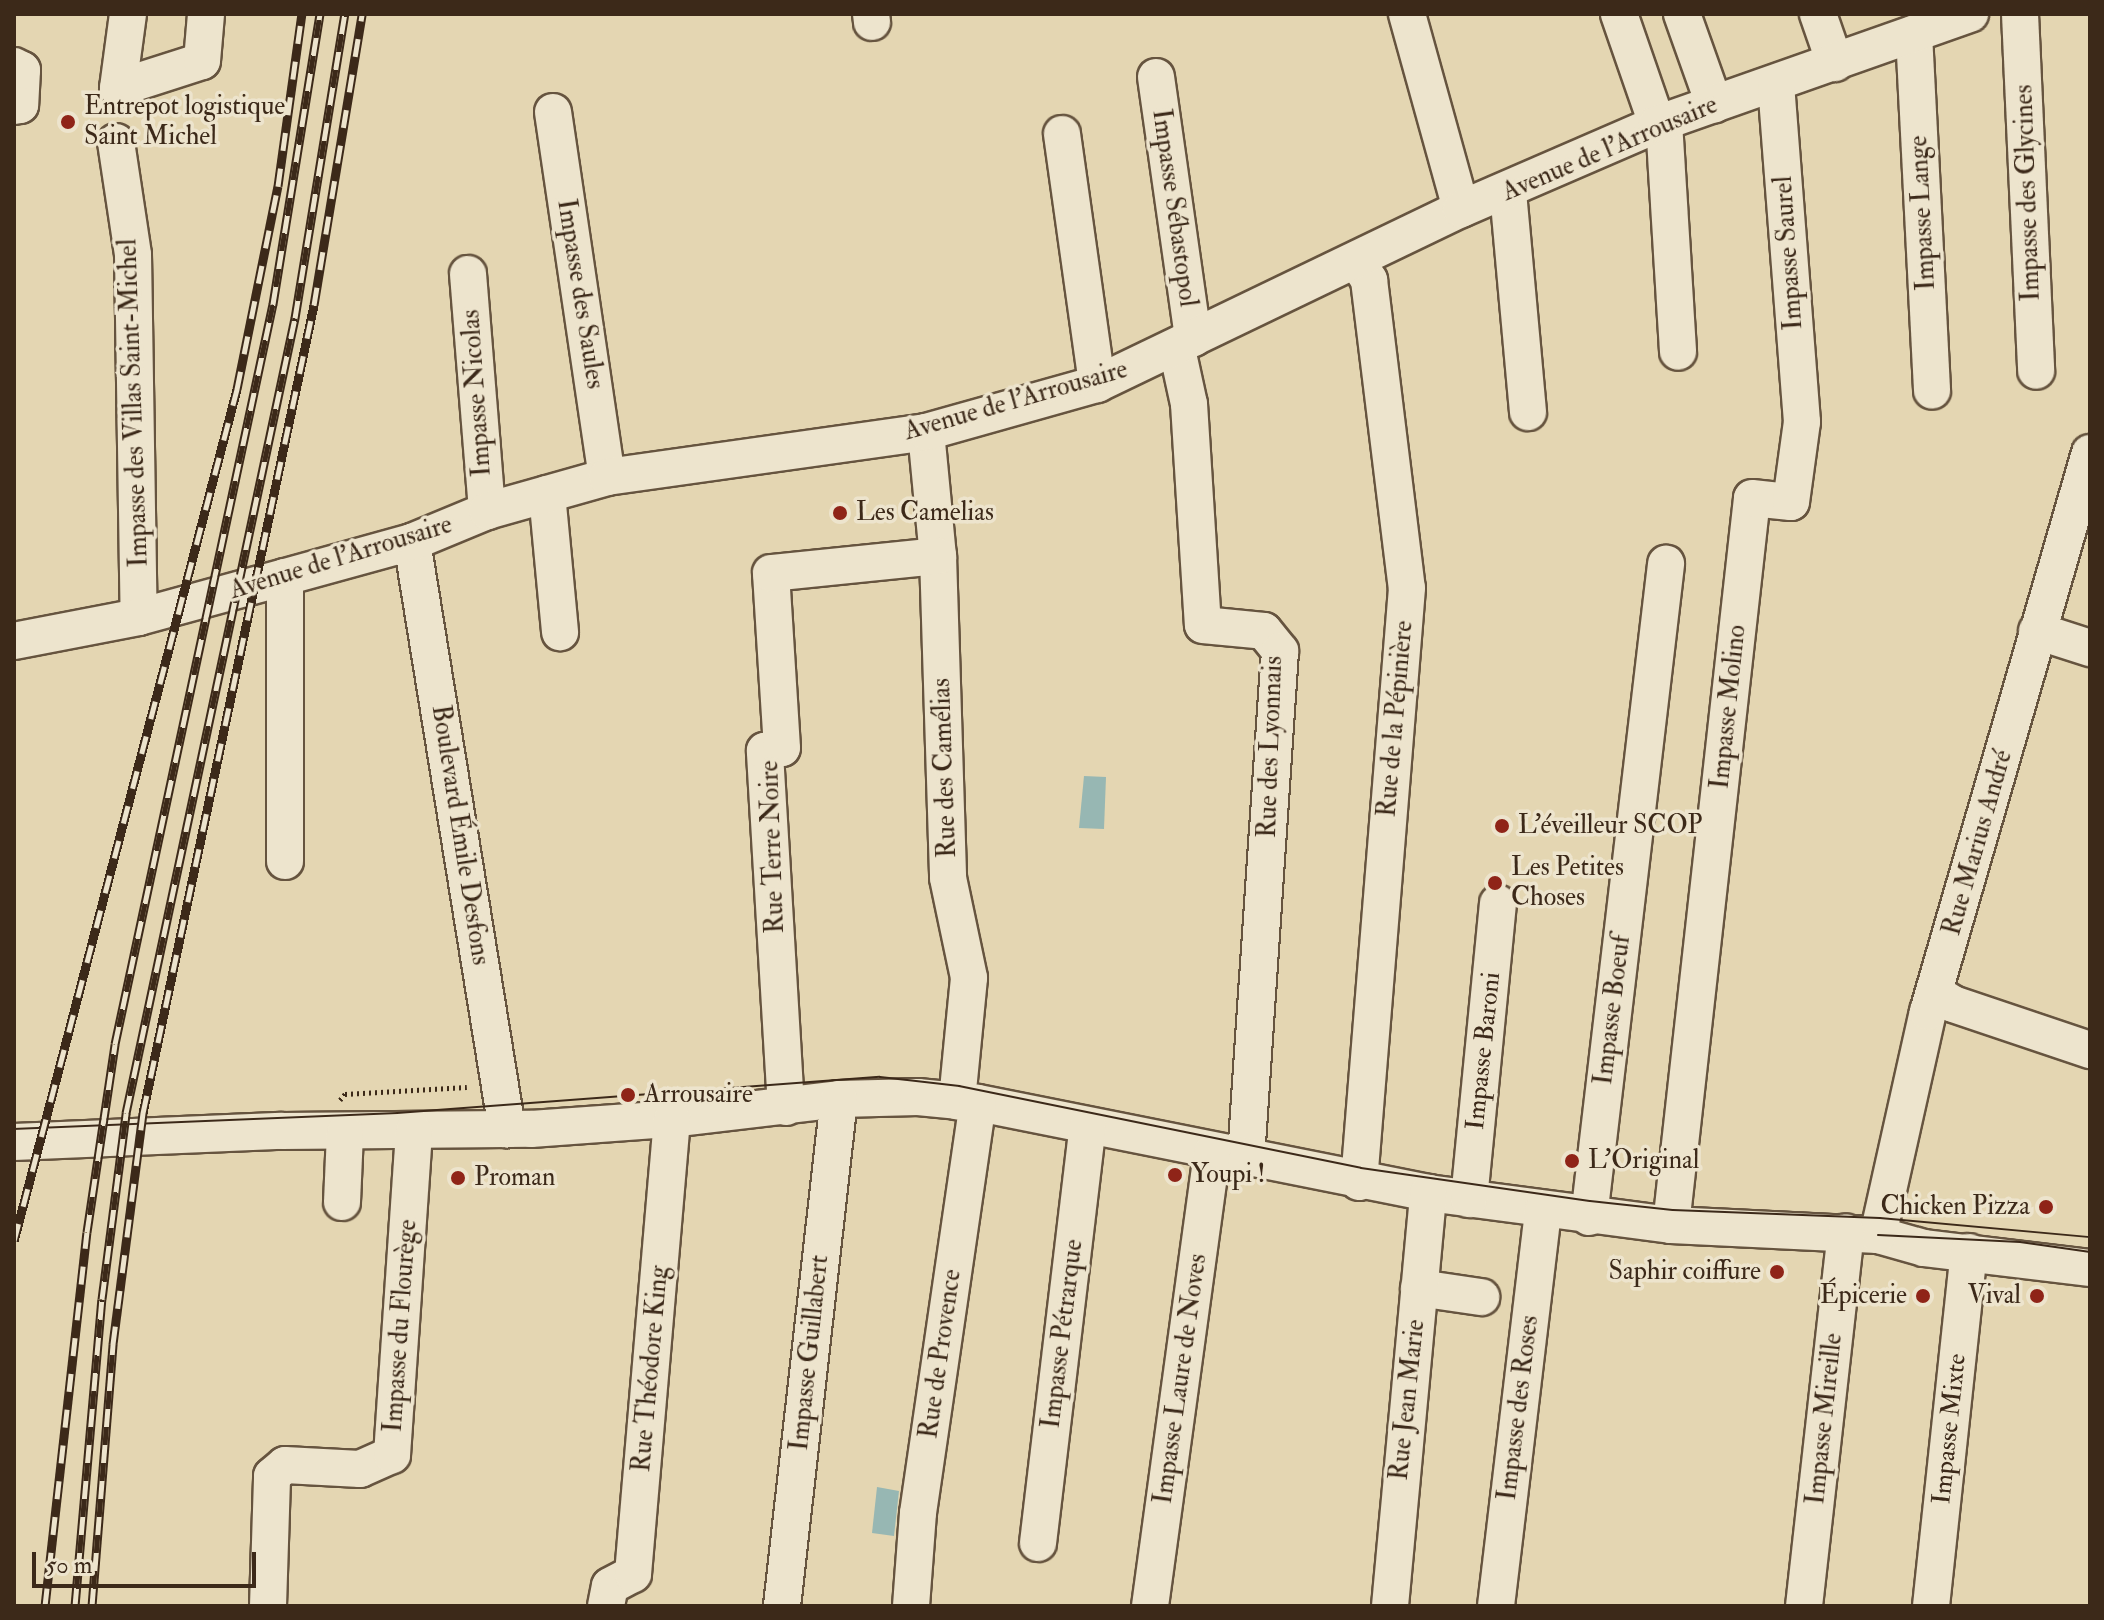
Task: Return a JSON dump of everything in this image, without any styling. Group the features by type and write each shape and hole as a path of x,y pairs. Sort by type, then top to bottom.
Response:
{"street":[{"path":"128,14 118,88 202,61 206,14"},
{"path":"1407,14 1461,209"},
{"path":"1619,14 1661,123 1678,352"},
{"path":"1682,14 1714,104"},
{"path":"1818,14 1835,63"},
{"name":"Avenue de l'Arrousaire","path":"14,641 139,617 412,542 487,511 607,477 926,432 1097,384 1357,262 1461,209 1508,192 1661,123 1835,63 1899,35 1914,34 1970,14"},
{"name":"Impasse des Glycines","path":"2020,14 2036,371"},
{"name":"Impasse Lange","path":"1914,34 1932,391"},
{"path":"14,66 22,70 20,105 14,106"},
{"name":"Impasse Sébastopol","path":"1156,77 1185,344"},
{"name":"Impasse Saurel","path":"1776,84 1802,422"},
{"name":"Impasse des Saules","path":"553,112 607,477"},
{"path":"1062,134 1097,384"},
{"name":"Impasse des Villas Saint-Michel","path":"116,142 133,255 139,617"},
{"path":"1508,192 1528,412"},
{"name":"Rue de la Pépinière","path":"1357,262 1369,280 1407,588 1359,1182"},
{"name":"Impasse Nicolas","path":"468,274 487,511"},
{"name":"Rue des Lyonnais","path":"1185,344 1203,625 1264,631 1280,651 1229,1155"},
{"name":"Impasse Molino","path":"1671,1225 1752,498 1791,502 1802,422"},
{"name":"Rue des Camélias","path":"926,432 938,556 948,878 969,978 968,1102"},
{"name":"Rue Marius André","path":"1862,1234 1935,993 2090,453"},
{"path":"547,494 560,632"},
{"name":"Boulevard Émile Desfons","path":"412,542 507,1129"},
{"name":"Rue Terre Noire","path":"786,1107 765,751 782,748 771,573 938,556"},
{"name":"Impasse Boeuf","path":"1589,1217 1666,564"},
{"path":"285,577 285,861"},
{"path":"2037,631 2090,648"},
{"name":"Impasse Baroni","path":"1469,1199 1498,903"},
{"path":"1935,993 1953,1004 2090,1050"},
{"path":"14,1142 507,1129 672,1119 839,1099 968,1102 1359,1182 1589,1217 1671,1225 1862,1234 1924,1248 2090,1268"},
{"name":"Impasse Guillabert","path":"782,1606 839,1099"},
{"name":"Rue de Provence","path":"911,1606 918,1513 968,1102"},
{"name":"Rue Théodore King","path":"606,1606 610,1586 633,1574 672,1119"},
{"name":"Impasse Pétrarque","path":"1038,1543 1088,1126"},
{"name":"Impasse du Flourège","path":"268,1606 272,1476 285,1465 360,1469 392,1455 414,1132"},
{"path":"342,1202 345,1133"},
{"name":"Impasse Laure de Noves","path":"1150,1606 1229,1155"},
{"name":"Rue Jean Marie","path":"1390,1606 1428,1193"},
{"name":"Impasse des Roses","path":"1496,1606 1543,1210"},
{"name":"Impasse Mireille","path":"1804,1606 1862,1234"},
{"name":"Impasse Mixte","path":"1931,1606 1969,1252"},
{"path":"1419,1288 1481,1297"}],"water":[{"path":"1084,776 1106,777 1104,829 1079,828"},
{"path":"877,1487 899,1491 894,1536 872,1533"}],"tram line":[{"path":"14,1129 397,1113 880,1077 959,1086 1361,1168 1590,1201 1673,1210 1880,1218 2090,1237"},
{"path":"1878,1235 2020,1242 2090,1252"}],"railway":[{"path":"14,1241 237,389 278,186 302,14"},
{"path":"45,1606 87,1232 115,1044 273,304 320,14"},
{"path":"75,1606 102,1299 126,1113 295,318 345,14"},
{"path":"92,1606 113,1344 143,1113 314,305 362,14"}],"place":[{"name":"Entrepot logistique Saint Michel","path":"68,122"},
{"name":"Les Camelias","path":"840,513"},
{"name":"L'éveilleur SCOP","path":"1502,826"},
{"name":"Les Petites Choses","path":"1495,883"},
{"name":"Arrousaire","path":"628,1095"},
{"name":"L'Original","path":"1572,1161"},
{"name":"Youpi !","path":"1175,1175"},
{"name":"Proman","path":"458,1178"},
{"name":"Chicken Pizza","path":"2046,1207"},
{"name":"Saphir coiffure","path":"1777,1272"},
{"name":"Épicerie","path":"1923,1296"},
{"name":"Vival","path":"2037,1296"}]}
